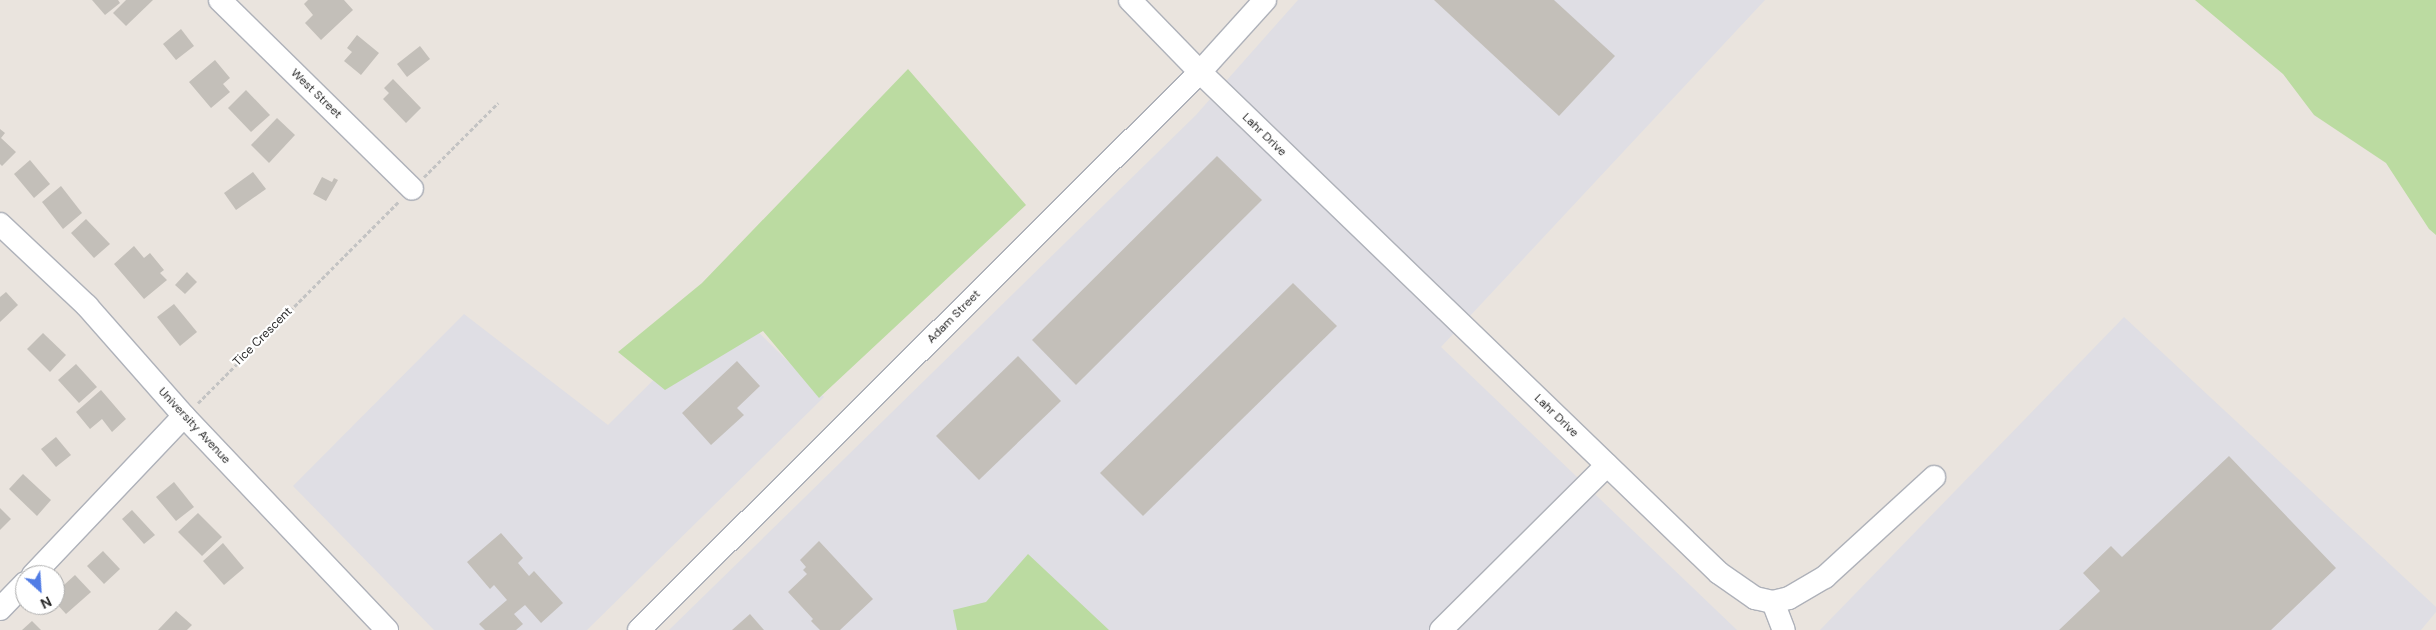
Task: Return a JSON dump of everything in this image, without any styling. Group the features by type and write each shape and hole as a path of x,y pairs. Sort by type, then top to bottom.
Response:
{"street":[{"name":"West Street","path":"220,0 412,188"},
{"name":"Lahr Drive","path":"1130,0 1200,72 1719,573 1755,598 1773,602"},
{"name":"Adam Street","path":"639,630 1200,72 1265,0"},
{"name":"University Avenue","path":"0,224 87,306 184,416 387,630"},
{"path":"42,565 184,416"},
{"path":"1442,630 1607,465"},
{"path":"1784,630 1773,602 1789,598 1825,577 1934,477"},
{"path":"0,609 15,593"}],"path":[{"name":"Tice Crescent","path":"184,416 498,104"}],"shaded area":[{"path":"1298,0 1765,0 1441,347 1737,630 669,630 1196,115"},
{"path":"730,304 824,397 587,630 434,630 293,486 464,314 608,425"},
{"path":"2124,317 2436,607 2436,612 2421,630 1820,630"}],"green space":[{"path":"2195,0 2436,0 2436,235 2429,229 2386,163 2314,115 2283,74"},
{"path":"908,69 1026,205 819,398 763,331 665,390 618,352 702,283"},
{"path":"1028,554 1109,630 957,630 953,610 986,602"}],"building":[{"path":"92,0 118,0 120,3 105,15"},
{"path":"126,0 153,0 126,26 113,13"},
{"path":"308,0 344,0 353,10 321,40 305,23 313,15 304,4"},
{"path":"1434,0 1554,0 1615,56 1559,116"},
{"path":"181,29 194,46 176,60 163,44"},
{"path":"357,35 379,53 361,75 344,61 352,52 347,48"},
{"path":"420,46 430,59 407,77 397,64"},
{"path":"215,60 230,78 223,84 230,92 211,108 189,82"},
{"path":"393,79 421,108 406,123 383,99 389,93 384,88"},
{"path":"246,90 270,115 251,132 228,108"},
{"path":"277,118 295,135 269,163 251,145"},
{"path":"0,129 5,133 1,138 16,152 2,166 0,164"},
{"path":"1217,156 1262,200 1076,385 1032,340"},
{"path":"30,160 50,184 34,198 14,174"},
{"path":"253,172 266,189 236,210 224,193"},
{"path":"322,177 332,182 334,178 338,180 326,201 313,194"},
{"path":"61,186 82,213 63,229 42,202"},
{"path":"86,219 110,244 94,258 71,233"},
{"path":"134,246 144,258 150,253 164,270 160,273 167,280 144,299 114,264"},
{"path":"187,272 197,282 185,294 175,285"},
{"path":"1293,283 1337,326 1143,516 1100,473"},
{"path":"6,292 18,305 0,322 0,297"},
{"path":"174,304 197,332 180,346 157,317"},
{"path":"43,333 66,355 50,372 27,349"},
{"path":"1018,356 1061,401 979,480 936,436"},
{"path":"737,361 760,386 737,408 744,415 711,445 682,413"},
{"path":"76,364 97,387 79,403 58,380"},
{"path":"101,390 126,419 112,432 102,419 90,429 76,412"},
{"path":"56,437 71,455 56,467 41,449"},
{"path":"2229,456 2336,568 2271,630 2059,630 2100,591 2083,573 2111,546 2122,557"},
{"path":"23,474 51,500 37,516 9,489"},
{"path":"174,482 194,507 176,521 156,497"},
{"path":"0,508 11,519 0,530"},
{"path":"132,510 155,535 144,544 122,519"},
{"path":"198,513 222,537 202,556 178,532"},
{"path":"501,533 523,558 518,563 529,576 534,571 563,603 541,623 525,605 514,614 523,624 516,630 485,630 479,624 507,600 494,585 490,589 467,562"},
{"path":"819,541 873,599 840,630 820,630 811,621 813,619 788,592 807,574 803,570 806,567 800,560"},
{"path":"223,543 244,568 224,585 203,561"},
{"path":"103,551 120,569 104,584 87,566"},
{"path":"75,575 91,592 66,614 65,613 65,584"},
{"path":"176,611 192,625 187,630 158,630"},
{"path":"750,614 764,630 732,630"},
{"path":"32,621 41,630 22,630"}]}
